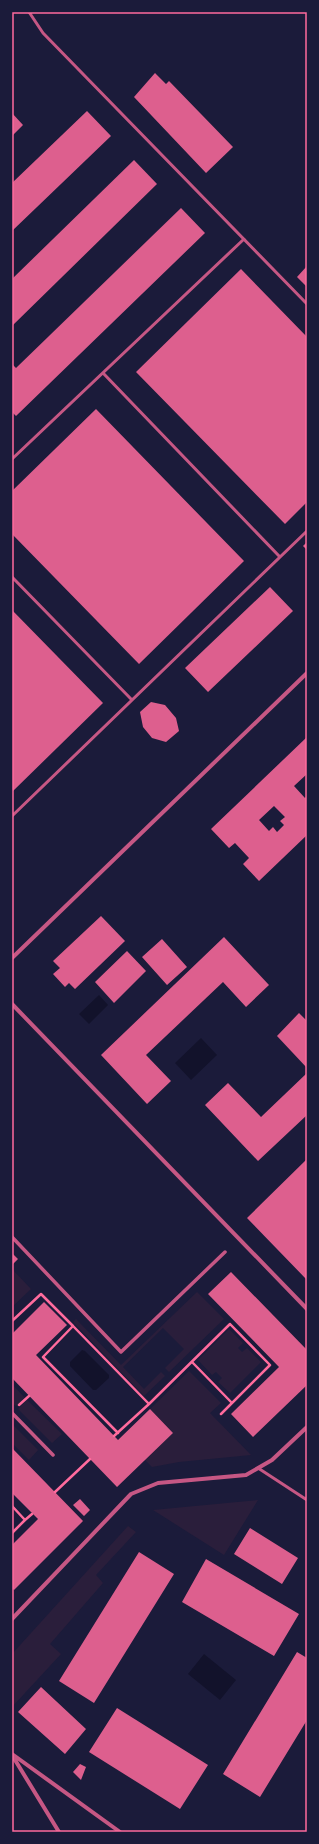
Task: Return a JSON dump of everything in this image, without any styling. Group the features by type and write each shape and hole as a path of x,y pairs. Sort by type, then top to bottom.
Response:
{"street":[{"path":"12,958 307,673"},
{"path":"12,1004 307,1309"},
{"path":"12,1237 121,1352 225,1252"},
{"path":"12,1413 53,1455"},
{"path":"12,1619 131,1494 158,1483 246,1475 272,1460 307,1427"},
{"path":"12,1754 59,1832"},
{"path":"12,1754 120,1832"}],"lane":[{"path":"29,12 43,33 307,304"},
{"path":"12,459 244,239"},
{"path":"103,372 280,557"},
{"path":"12,816 307,530"},
{"path":"12,577 132,700"},
{"path":"258,1468 307,1500"}],"path":[{"path":"12,1321 41,1294 149,1404"},
{"path":"114,1436 149,1404 230,1324 270,1366 221,1414"},
{"path":"73,1326 43,1357 118,1433"},
{"path":"192,1362 232,1403"},
{"path":"52,1373 56,1369"},
{"path":"55,1492 90,1459"},
{"path":"12,1506 25,1520"},
{"path":"12,1533 32,1514"}],"shaded area":[{"path":"99,995 108,1005 89,1024 79,1014"},
{"path":"201,1038 217,1055 191,1080 175,1063"},
{"path":"12,1269 31,1289 12,1307"},
{"path":"197,1292 224,1319 169,1372 165,1368 184,1349 163,1328 123,1367 144,1389 161,1372 165,1376 144,1396 73,1322 76,1319 121,1365"},
{"path":"229,1329 243,1343 238,1348 242,1352 247,1348 261,1362 230,1393 218,1382 222,1378 216,1372 212,1375 198,1360"},
{"path":"82,1350 85,1351 109,1375 109,1378 96,1390 93,1390 70,1366 70,1362"},
{"path":"189,1371 221,1403 210,1413 251,1455 179,1462 152,1467 145,1460 173,1433 150,1409"},
{"path":"12,1384 25,1398 16,1406 12,1403"},
{"path":"27,1400 62,1434 52,1443 18,1409"},
{"path":"12,1424 38,1450 29,1460 12,1443"},
{"path":"258,1500 224,1555 153,1510"},
{"path":"128,1526 136,1532 96,1575 103,1583 50,1644 61,1654 12,1707 12,1654"},
{"path":"204,1654 236,1680 220,1700 188,1674"}],"building":[{"path":"155,73 166,84 169,81 233,147 206,173 134,97"},
{"path":"87,111 111,136 12,231 12,183"},
{"path":"12,113 23,125 12,136"},
{"path":"134,160 157,184 12,326 12,279"},
{"path":"181,208 205,233 16,416 12,412 12,364 16,368"},
{"path":"307,266 307,287 297,277"},
{"path":"241,269 307,337 307,502 285,524 136,372"},
{"path":"96,409 244,561 139,664 12,534 12,491"},
{"path":"307,542 307,550 303,546"},
{"path":"270,587 293,611 208,692 185,668"},
{"path":"12,610 103,703 12,792"},
{"path":"151,702 165,705 176,718 179,731 166,742 152,738 143,727 140,712"},
{"path":"307,737 307,774 294,786 305,798 307,796 307,835 259,881 243,864 249,858 235,843 229,848 211,829","holes":["274,806 285,817 280,821 284,825 277,832 273,827 269,831 259,820"]},
{"path":"101,916 125,941 75,989 69,983 65,987 53,974 60,968 53,961"},
{"path":"224,937 269,985 246,1007 223,982 146,1055 171,1081 147,1104 101,1055"},
{"path":"162,939 187,967 167,985 142,957"},
{"path":"127,951 146,971 114,1003 95,982"},
{"path":"299,1013 307,1021 307,1068 277,1036"},
{"path":"307,1073 307,1115 258,1161 205,1105 228,1083 261,1117"},
{"path":"307,1159 307,1280 247,1218"},
{"path":"12,1253 18,1259 12,1265"},
{"path":"231,1272 307,1350 307,1385 253,1437 231,1414 279,1367 208,1294"},
{"path":"44,1302 67,1325 36,1355 118,1440 150,1409 173,1433 117,1487 12,1378 12,1334"},
{"path":"12,1448 83,1521 14,1590 12,1588 12,1545 38,1519 12,1493"},
{"path":"80,1499 90,1510 84,1516 73,1505"},
{"path":"250,1528 298,1558 282,1584 234,1554"},
{"path":"139,1552 174,1574 94,1703 59,1681"},
{"path":"206,1559 299,1614 274,1656 182,1602"},
{"path":"297,1652 307,1658 307,1720 260,1797 223,1774"},
{"path":"41,1687 86,1729 65,1754 18,1712"},
{"path":"117,1708 208,1765 180,1809 89,1752"},
{"path":"80,1764 86,1767 81,1780 73,1772"}]}
